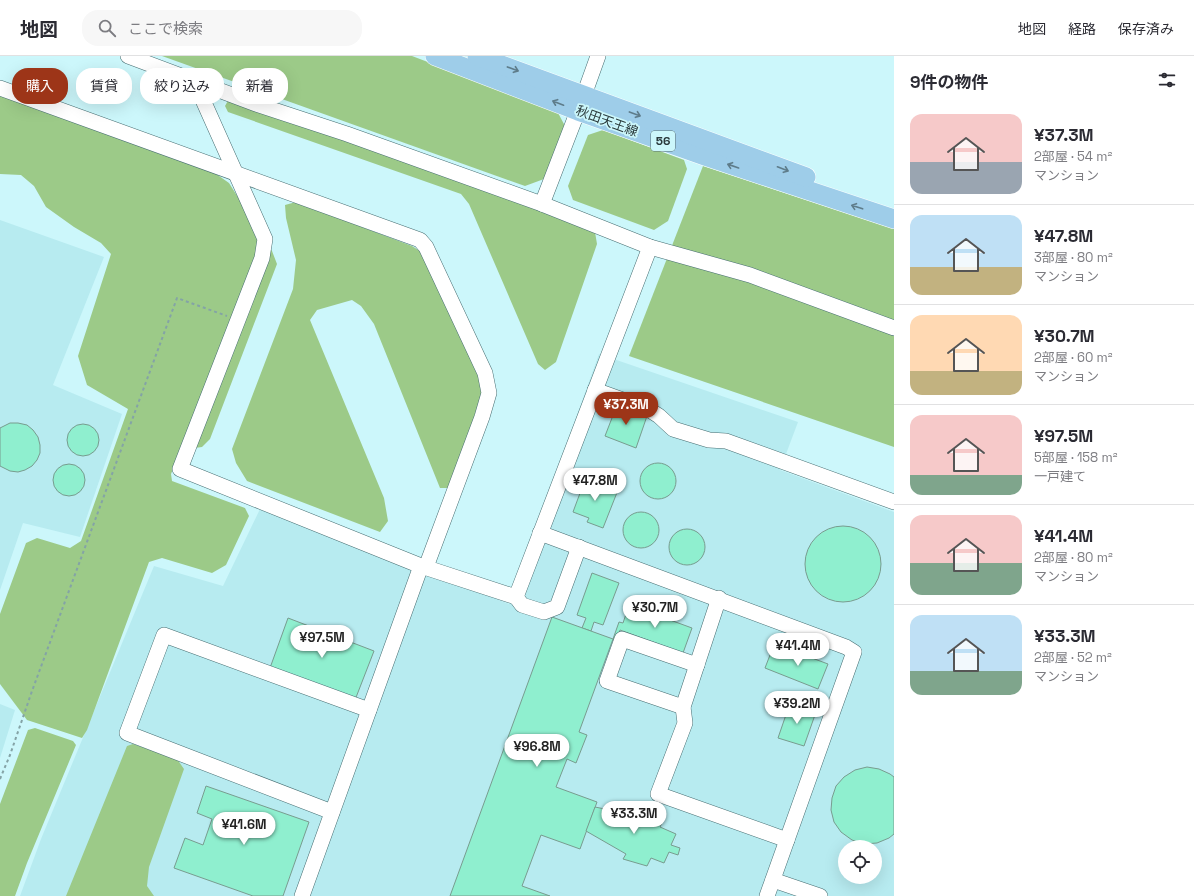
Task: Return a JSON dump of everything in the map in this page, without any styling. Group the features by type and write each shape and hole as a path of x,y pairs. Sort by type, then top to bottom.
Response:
{"main road":[{"name":"秋田天王線","path":"435,56 894,206"},
{"name":"秋田天王線","path":"477,56 581,103 705,156 894,219"}],"lane":[{"path":"128,56 161,68"},
{"path":"542,204 598,56"},
{"path":"0,88 420,240 426,247 485,373 489,393 482,416 369,710 302,896"},
{"path":"224,92 542,204 650,247 750,275 894,328"},
{"path":"205,104 265,239 262,258 180,469 424,567 516,597 522,605 544,612 557,607 579,547"},
{"path":"516,597 650,247"},
{"path":"595,390 648,409 659,416 673,429 709,440 726,441 894,502"},
{"path":"540,533 719,598 846,647 854,652 767,896"},
{"path":"719,598 683,707 684,723 658,794 787,840"},
{"path":"332,812 127,733 164,635 369,710"},
{"path":"683,707 607,681 622,639 697,665"},
{"path":"773,880 820,896"}],"path":[{"path":"0,779 176,298 238,320"}],"shaded area":[{"path":"0,220 104,257 53,385 122,414 80,537 23,523 0,590"},
{"path":"599,354 798,422 780,470 894,512 894,896 20,896 41,839 154,566 223,586 260,509 509,604"},
{"path":"0,704 15,710 0,758"}],"green space":[{"path":"162,56 412,56 557,111 565,126 544,179 525,186 288,101 288,68 232,68 232,81 224,78 224,68 196,68"},
{"path":"0,95 12,99 12,104 25,104 212,171 229,183 272,251 277,264 210,439 202,447 181,450 171,474 172,481 245,508 249,516 226,565 212,573 162,558 149,562 87,730 82,738 27,720 0,684 0,614 26,543 37,538 70,548 81,541 128,409 87,385 78,356 111,254 101,243 74,227 46,207 34,186 21,175 0,174"},
{"path":"229,99 232,100 232,104 243,104 471,185 595,232 597,244 556,362 545,370 538,364 469,204 461,194 228,112 225,106"},
{"path":"603,130 684,160 687,169 668,221 654,230 573,200 568,186 588,135"},
{"path":"703,166 894,229 894,447 629,356"},
{"path":"296,202 412,246 423,253 480,372 484,392 449,488 440,488 374,324 361,306 352,300 317,310 310,320 384,498 388,521 380,532 247,481 236,463 232,449 293,289 296,260 286,218 285,205"},
{"path":"35,728 73,741 76,745 27,863 15,896 0,896 0,804 28,730"},
{"path":"133,744 177,759 184,769 149,867 147,886 154,896 66,896 127,746"}],"building":[{"path":"617,405 647,416 636,448 605,436"},
{"path":"10,423 27,425 38,437 40,445 40,453 37,460 32,466 18,472 10,471 0,466 0,428"},
{"path":"83,424 89,425 96,431 99,440 98,446 92,453 83,456 77,455 70,449 67,440 68,434 74,427"},
{"path":"662,463 671,468 675,474 675,488 671,494 662,499 654,499 645,494 641,488 640,477 645,468 651,464"},
{"path":"69,464 75,465 82,471 85,480 84,486 78,493 69,496 63,495 56,489 53,480 54,474 60,467"},
{"path":"586,477 618,490 603,528 587,522 589,518 573,512"},
{"path":"645,512 654,517 658,523 658,537 654,543 645,548 637,548 628,543 624,537 623,526 628,517 634,513"},
{"path":"843,526 857,529 870,537 878,550 881,564 878,578 870,591 857,599 843,602 829,599 816,591 808,578 805,564 808,550 816,537 829,529"},
{"path":"691,529 700,534 704,540 704,554 700,560 691,565 683,565 674,560 670,554 669,543 674,534 680,530"},
{"path":"592,573 619,583 603,625 594,622 591,631 582,628 586,618 577,615"},
{"path":"629,605 692,628 683,653 620,630 616,641 613,639 619,622 623,623"},
{"path":"552,617 613,639 579,732 587,735 576,763 567,759 556,787 597,802 580,849 541,835 522,886 550,896 450,896"},
{"path":"288,618 374,651 355,700 270,668"},
{"path":"780,646 828,664 818,689 765,668 770,655 776,657"},
{"path":"790,703 816,712 804,746 778,738"},
{"path":"867,767 879,769 894,777 894,834 889,838 882,841 852,840 841,832 834,822 831,810 832,798 836,786 844,777 855,770"},
{"path":"206,786 309,822 283,896 253,896 174,868 185,838 203,845 212,819 197,813"},
{"path":"595,807 639,816 641,810 664,818 660,827 676,834 671,845 680,848 678,855 669,852 664,863 651,858 647,866 623,859 626,854 586,831"}]}
